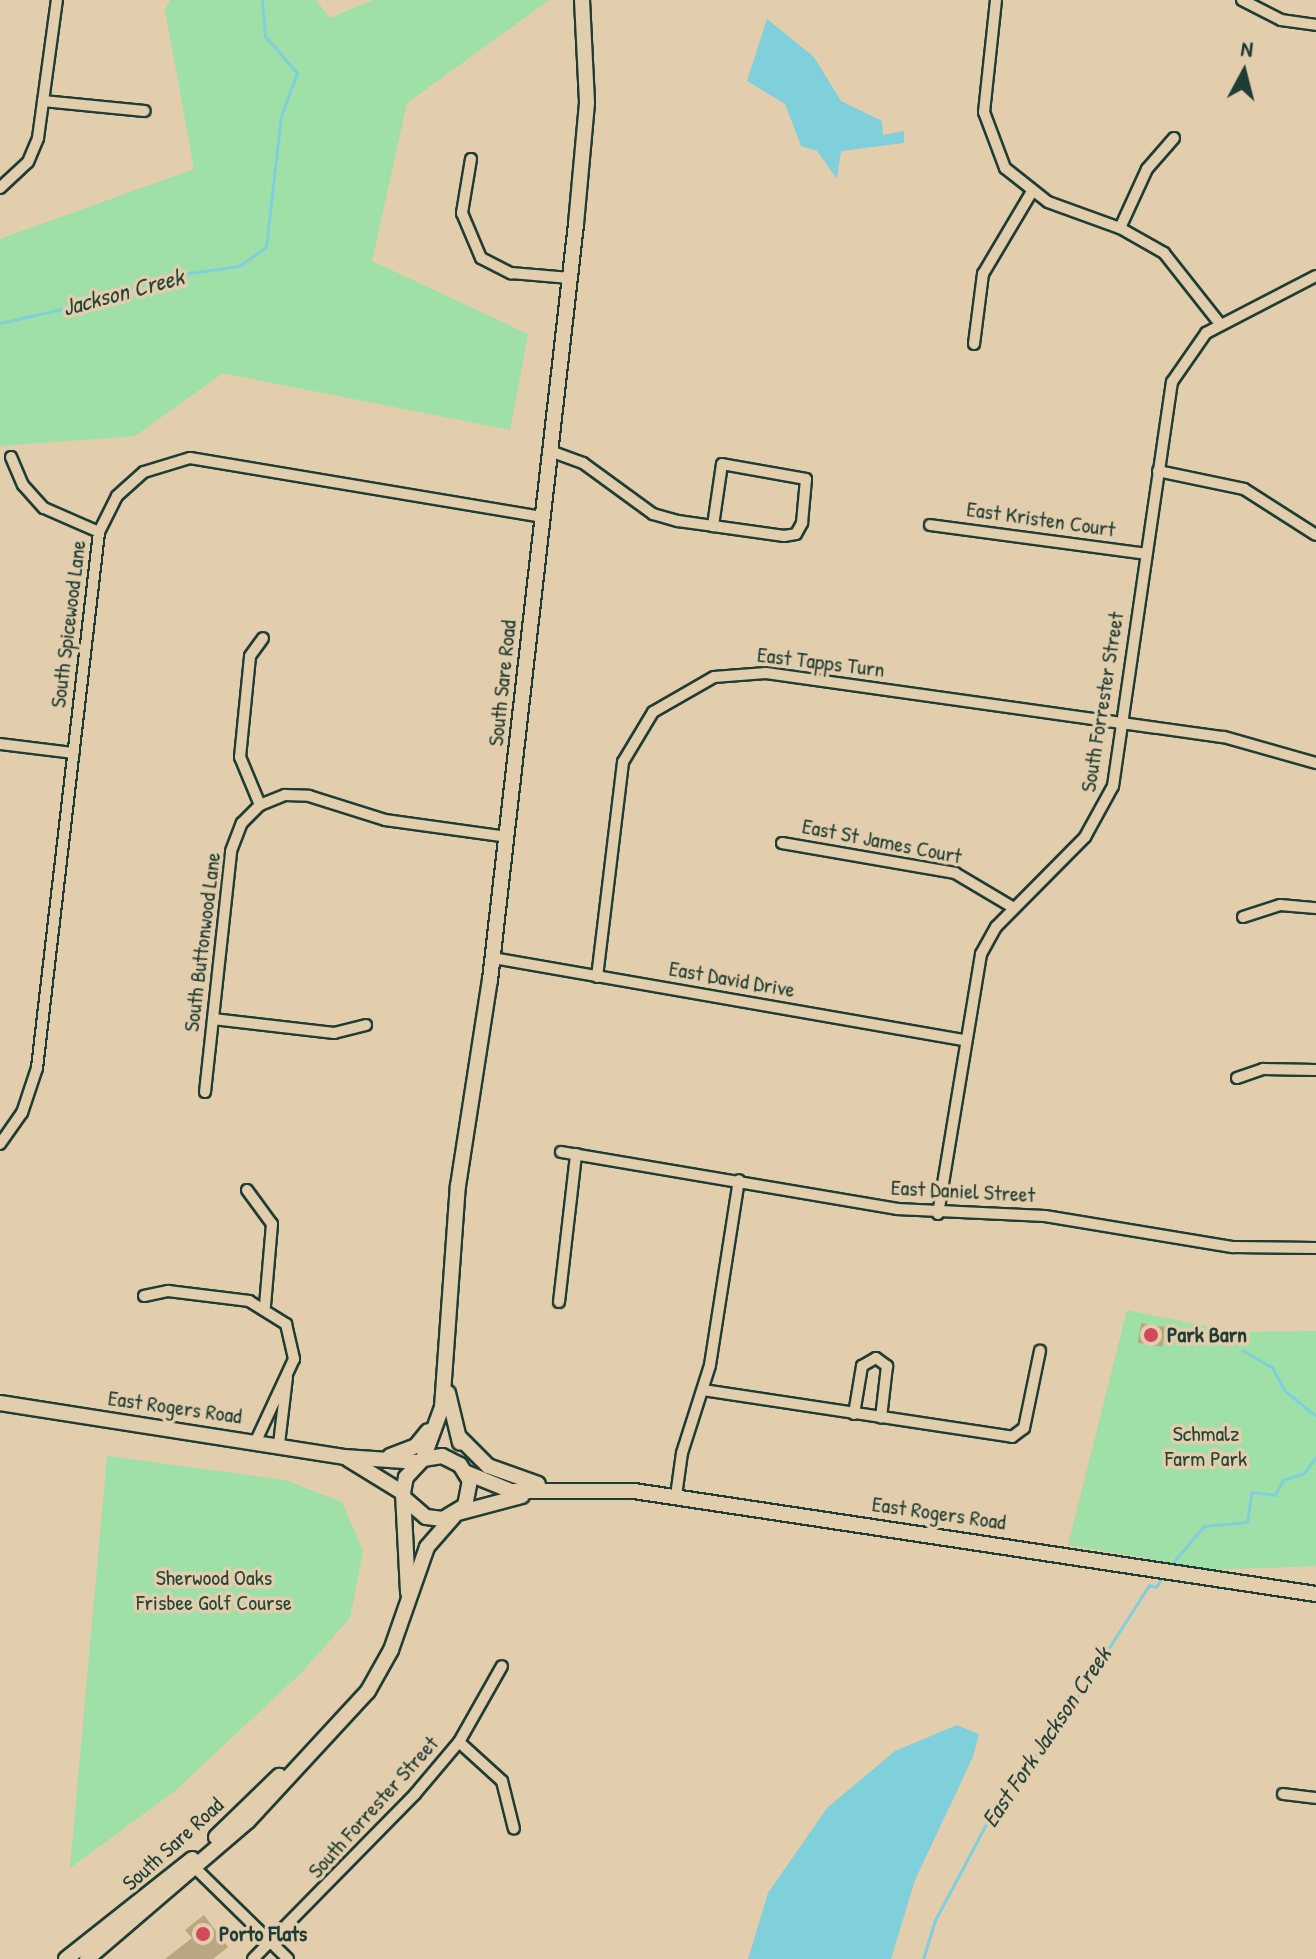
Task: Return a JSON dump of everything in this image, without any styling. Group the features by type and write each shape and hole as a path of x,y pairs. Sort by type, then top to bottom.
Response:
{"main road":[{"name":"South Sare Road","path":"421,1460 439,1414 445,1369 460,1171 493,958 570,278 587,102 582,0"},
{"name":"South Sare Road","path":"445,1369 464,1470"},
{"name":"East Rogers Road","path":"0,1403 279,1444 344,1457 421,1460"},
{"path":"385,1457 416,1446 439,1414"},
{"path":"459,1437 482,1461 509,1476 579,1487"},
{"path":"442,1456 464,1470 470,1490 456,1514 426,1517 403,1496 421,1460 442,1456"},
{"name":"East Rogers Road","path":"344,1457 403,1496"},
{"name":"East Rogers Road","path":"464,1470 503,1490 579,1487 676,1496 1316,1594"},
{"name":"East Rogers Road","path":"456,1514 554,1489"},
{"name":"South Sare Road","path":"403,1496 408,1598"},
{"name":"South Sare Road","path":"87,1959 192,1864 270,1799 368,1691 391,1650 427,1547 456,1514"},
{"name":"South Sare Road","path":"66,1959 192,1864"}],"street":[{"path":"51,0 53,15"},
{"path":"0,188 28,162 43,101 57,0"},
{"path":"996,0 985,124 998,157 1031,193 1120,228 1173,261 1220,324"},
{"path":"1242,0 1281,20 1316,25"},
{"path":"43,101 145,111"},
{"path":"1120,228 1147,169 1174,138"},
{"path":"471,159 462,213 481,258 511,273 570,278"},
{"path":"974,344 983,274 1031,193"},
{"name":"South Forrester Street","path":"938,1214 964,1040 981,954 1014,908 1098,820 1113,786 1172,382 1195,344 1220,324 1316,276"},
{"path":"550,451 583,463 653,514 713,526 796,534 806,479 722,464 713,526"},
{"path":"11,457 29,494 44,508 99,532"},
{"name":"South Spicewood Lane","path":"0,1144 22,1113 37,1068 99,532 109,506 134,478 190,458 543,517"},
{"path":"1158,471 1244,489 1316,535"},
{"name":"East Kristen Court","path":"930,525 1146,554"},
{"path":"263,638 250,656 240,757 260,805 285,795 309,796 385,820 507,837"},
{"name":"East Tapps Turn","path":"597,977 623,762 653,712 702,681 766,673 1247,741 1316,763"},
{"path":"0,744 73,753"},
{"name":"South Buttonwood Lane","path":"205,1092 231,851 242,823 260,805"},
{"name":"East St James Court","path":"782,843 955,873 1014,908"},
{"path":"1243,917 1280,905 1316,908"},
{"name":"East David Drive","path":"493,958 964,1040"},
{"path":"213,1019 334,1033 366,1025"},
{"path":"1237,1078 1263,1069 1316,1070"},
{"name":"East Daniel Street","path":"561,1152 938,1214 1045,1216 1233,1247 1316,1248"},
{"path":"559,1302 576,1154"},
{"path":"676,1496 703,1390 739,1180"},
{"path":"247,1190 272,1224 265,1306"},
{"path":"144,1296 168,1291 265,1306 291,1334 279,1444"},
{"path":"703,1390 1012,1437 1024,1428 1040,1351"},
{"path":"854,1414 864,1362 876,1358 887,1366 881,1418"},
{"path":"256,1441 287,1377"},
{"name":"South Forrester Street","path":"253,1959 273,1943 459,1742 502,1666"},
{"path":"459,1742 502,1781 514,1829"},
{"path":"1283,1794 1316,1798"},
{"path":"192,1864 288,1959"}],"green space":[{"path":"170,0 316,0 330,18 373,0 549,0 407,103 372,261 528,334 510,430 223,373 135,436 0,446 0,239 194,169 165,10"},
{"name":"Schmalz Farm Park","path":"1127,1310 1234,1332 1316,1331 1316,1566 1177,1571 1174,1563 1068,1545"},
{"name":"Sherwood Oaks Frisbee Golf Course","path":"107,1456 285,1480 342,1502 363,1551 350,1618 301,1673 176,1790 70,1868"}],"water":[{"path":"767,19 814,57 841,101 882,121 883,135 904,131 904,143 841,151 837,179 817,151 801,146 785,104 747,81"},
{"path":"957,1725 979,1734 973,1757 915,1880 891,1959 748,1959 768,1893 827,1808 895,1751"}],"building":[{"name":"Park Barn","path":"1141,1323 1166,1327 1163,1347 1138,1343"},
{"name":"Porto Flats","path":"204,1915 228,1947 213,1959 165,1959 192,1938 185,1930"}],"waterway":[{"name":"Jackson Creek","path":"0,323 96,301 162,277 239,266 266,247 281,116 297,73 265,36 262,0"},
{"name":"East Fork Jackson Creek","path":"1242,1350 1272,1367 1284,1390 1316,1416"},
{"name":"East Fork Jackson Creek","path":"1169,1567 1204,1526 1247,1522 1252,1492 1275,1495 1283,1480 1304,1473 1316,1457"},
{"name":"East Fork Jackson Creek","path":"923,1959 934,1922 1001,1796 1056,1730 1149,1585 1156,1587 1163,1576"}],"place":[{"name":"Park Barn","path":"1151,1335"},
{"name":"Porto Flats","path":"203,1934"}]}
